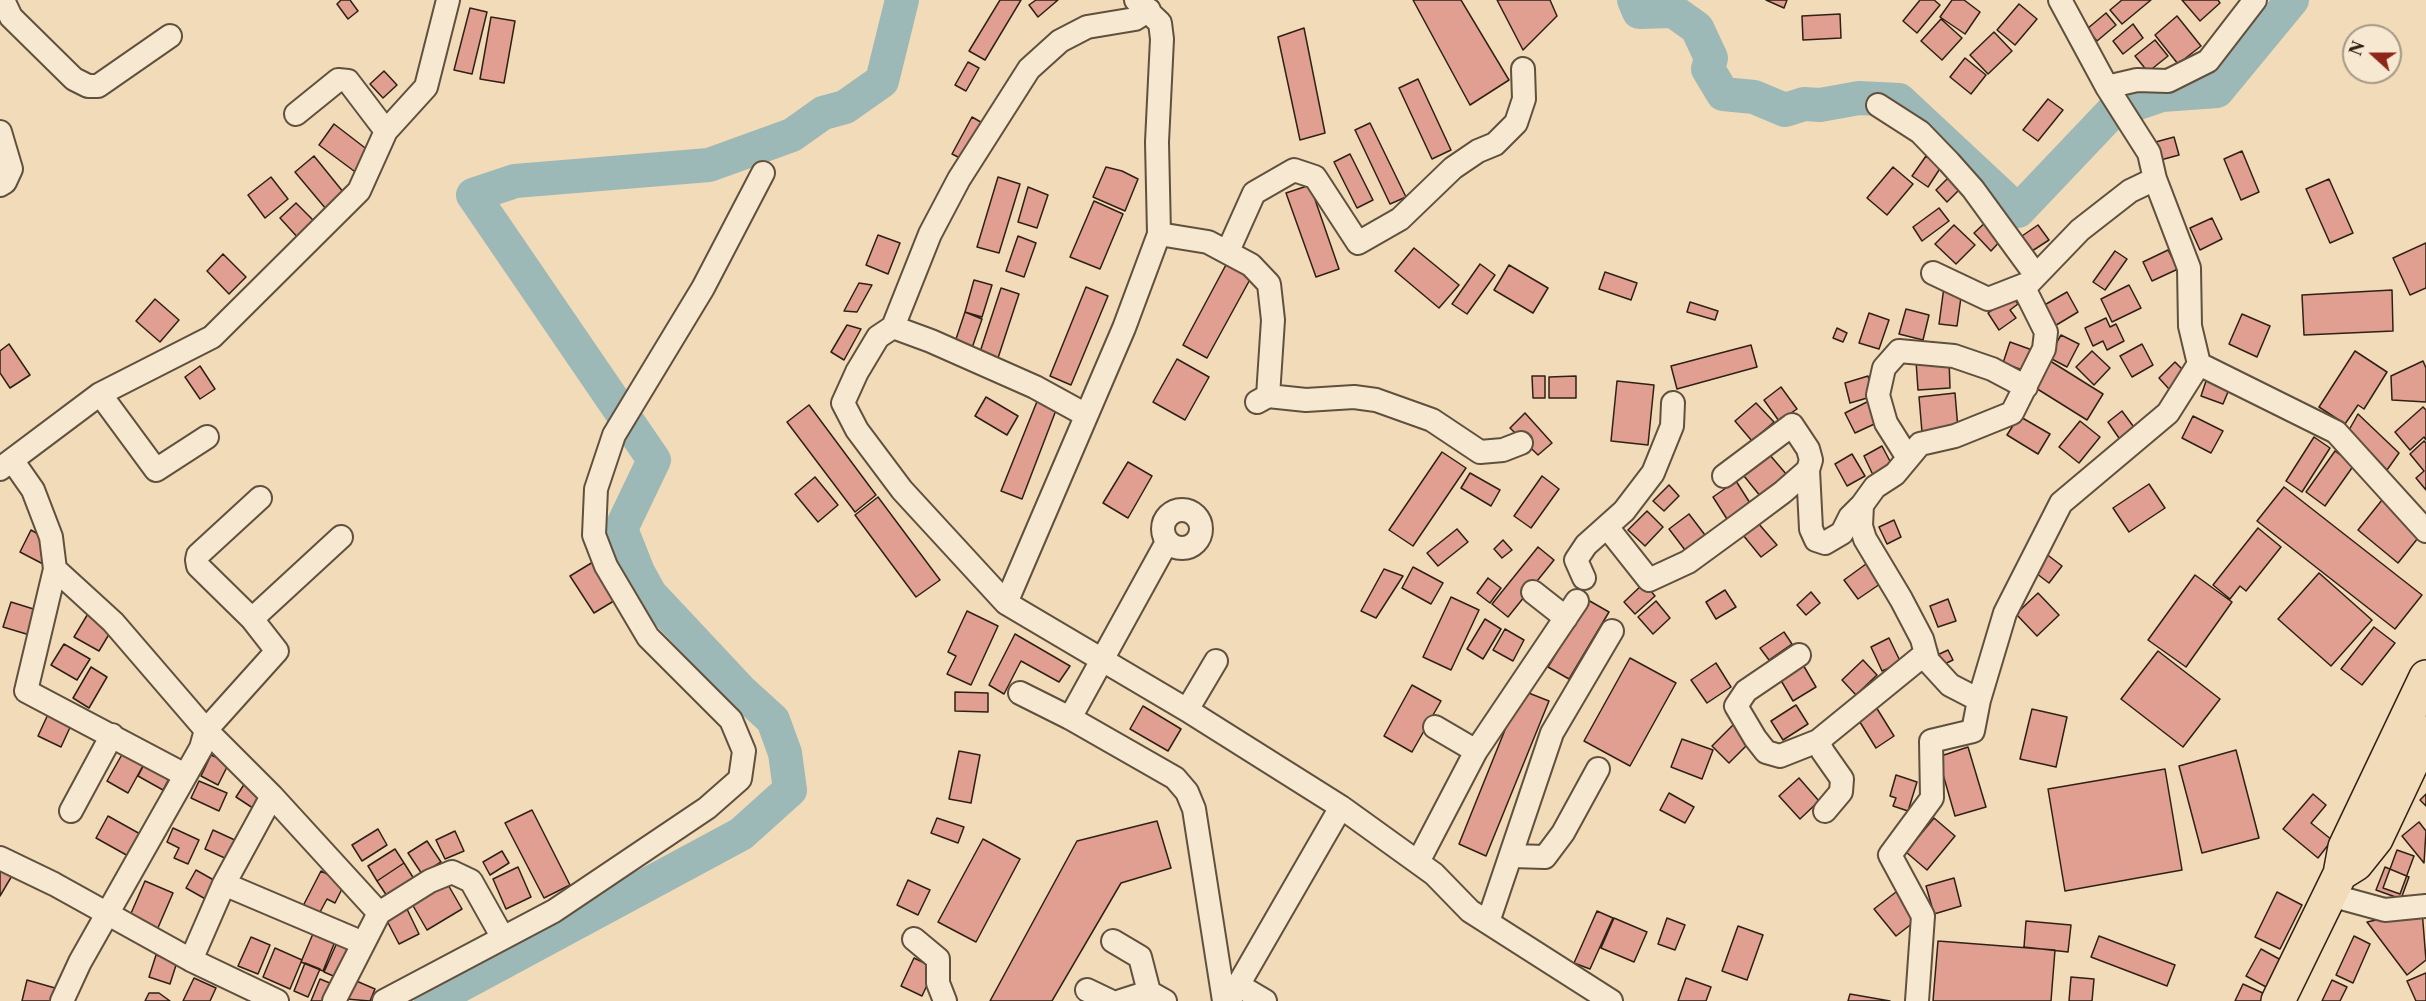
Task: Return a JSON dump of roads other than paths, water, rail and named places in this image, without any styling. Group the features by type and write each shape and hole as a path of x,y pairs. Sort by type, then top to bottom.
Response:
{"highway":[{"path":"2278,1001 2335,884 2345,847 2426,677"},
{"path":"2335,884 2356,864 2376,839 2426,733"}],"street":[{"path":"185,775 26,691 55,569 51,537 33,490 6,464 100,394 212,337 359,191 386,131 426,87 448,0"},
{"path":"1917,1001 1923,916 1890,855 1932,798 1930,741 1973,731 1979,700 2005,613 2042,535 2061,503 2168,413 2199,364 2190,326 2189,268 2156,179 2149,153 2106,87 2060,0"},
{"path":"2106,87 2137,80 2168,81 2208,61 2255,0"},
{"path":"1006,603 1124,328 1159,234 1157,142 1162,39 1160,23 1142,5 1135,19 1087,27 1060,41 1029,69 949,198 930,234 893,327 878,337 857,372 843,403 857,430 902,490 1006,603 1187,710 1341,807 1434,874 1470,911 1611,1001"},
{"path":"5,13 74,80 88,86 98,86 170,36"},
{"path":"1228,251 1254,193 1294,170 1315,177 1358,243 1401,219 1453,168 1478,151 1495,144 1516,123 1524,99 1523,69"},
{"path":"296,114 338,80 348,81 386,131"},
{"path":"1878,105 1887,108 1920,132 1949,162 1973,189 2032,278"},
{"path":"0,132 11,169 5,182 0,185"},
{"path":"384,1001 554,911 707,808 740,779 744,751 731,720 648,637 626,602 594,535 596,489 614,435 703,288 763,173"},
{"path":"1724,476 1792,425 1808,449 1811,460 1808,470 1811,529 1816,540 1826,543 1842,533 1850,517 1875,487 1895,474 1920,444 1964,433 2012,413 2044,349 2046,332 2025,290 2032,278 2105,210 2130,191 2156,179"},
{"path":"1159,234 1208,242 1228,251 1251,265 1269,284 1273,320 1262,399 1306,400 1354,397 1376,400 1432,420 1480,452 1503,450 1521,443"},
{"path":"1933,273 1988,299 2032,278"},
{"path":"893,327 1035,387 1086,415"},
{"path":"1908,458 1886,423 1878,394 1884,368 1899,351 1954,356 1992,369 2026,387"},
{"path":"2199,364 2336,432 2426,531"},
{"path":"100,394 156,470 207,437"},
{"path":"1584,578 1576,560 1586,545 1624,511 1653,473 1672,426 1673,403"},
{"path":"1607,527 1649,580 1688,562 1783,492 1808,470"},
{"path":"62,1001 107,913 201,748 206,730 277,651 252,619 198,566 197,560 198,555 260,498"},
{"path":"1862,505 1861,526 1865,539 1901,599 1928,661 1950,685 1979,700"},
{"path":"252,619 341,537"},
{"path":"1071,718 1167,542"},
{"path":"55,569 113,622 206,730 272,796 379,913"},
{"path":"1418,862 1476,751 1571,610 1533,592"},
{"path":"1488,922 1552,733 1612,631"},
{"path":"1799,655 1746,691 1736,706 1766,752 1780,756 1818,741 1926,652"},
{"path":"1187,710 1216,661"},
{"path":"1020,693 1071,718 1175,778 1186,792 1194,809 1230,996"},
{"path":"1436,727 1476,751"},
{"path":"71,811 112,735"},
{"path":"1818,741 1842,779 1841,792 1825,811"},
{"path":"1512,856 1545,857 1563,833 1598,769"},
{"path":"191,960 224,884 272,796"},
{"path":"1230,996 1341,807"},
{"path":"0,858 107,913 191,960 277,1001"},
{"path":"334,1001 379,913 430,881 452,872 471,881 503,938"},
{"path":"224,884 363,943"},
{"path":"2335,884 2385,910 2426,906"},
{"path":"915,939 938,959 938,983 945,1001"},
{"path":"1113,941 1140,957 1157,996 1121,1001"},
{"path":"1087,990 1110,1001"},
{"path":"1230,996 1265,1001"}],"waterway":[{"path":"431,1001 741,834 790,790 785,753 773,720 740,690 650,594 638,572 621,529 654,460 473,195 515,181 709,165 792,135 823,113 845,107 882,81 902,0"},
{"path":"1634,0 1639,12 1673,11 1697,28 1711,58 1708,69 1723,94 1754,97 1785,110 1804,104 1820,105 1859,98 1899,100 2018,211 2112,112 2162,95 2217,91 2292,0"}]}
